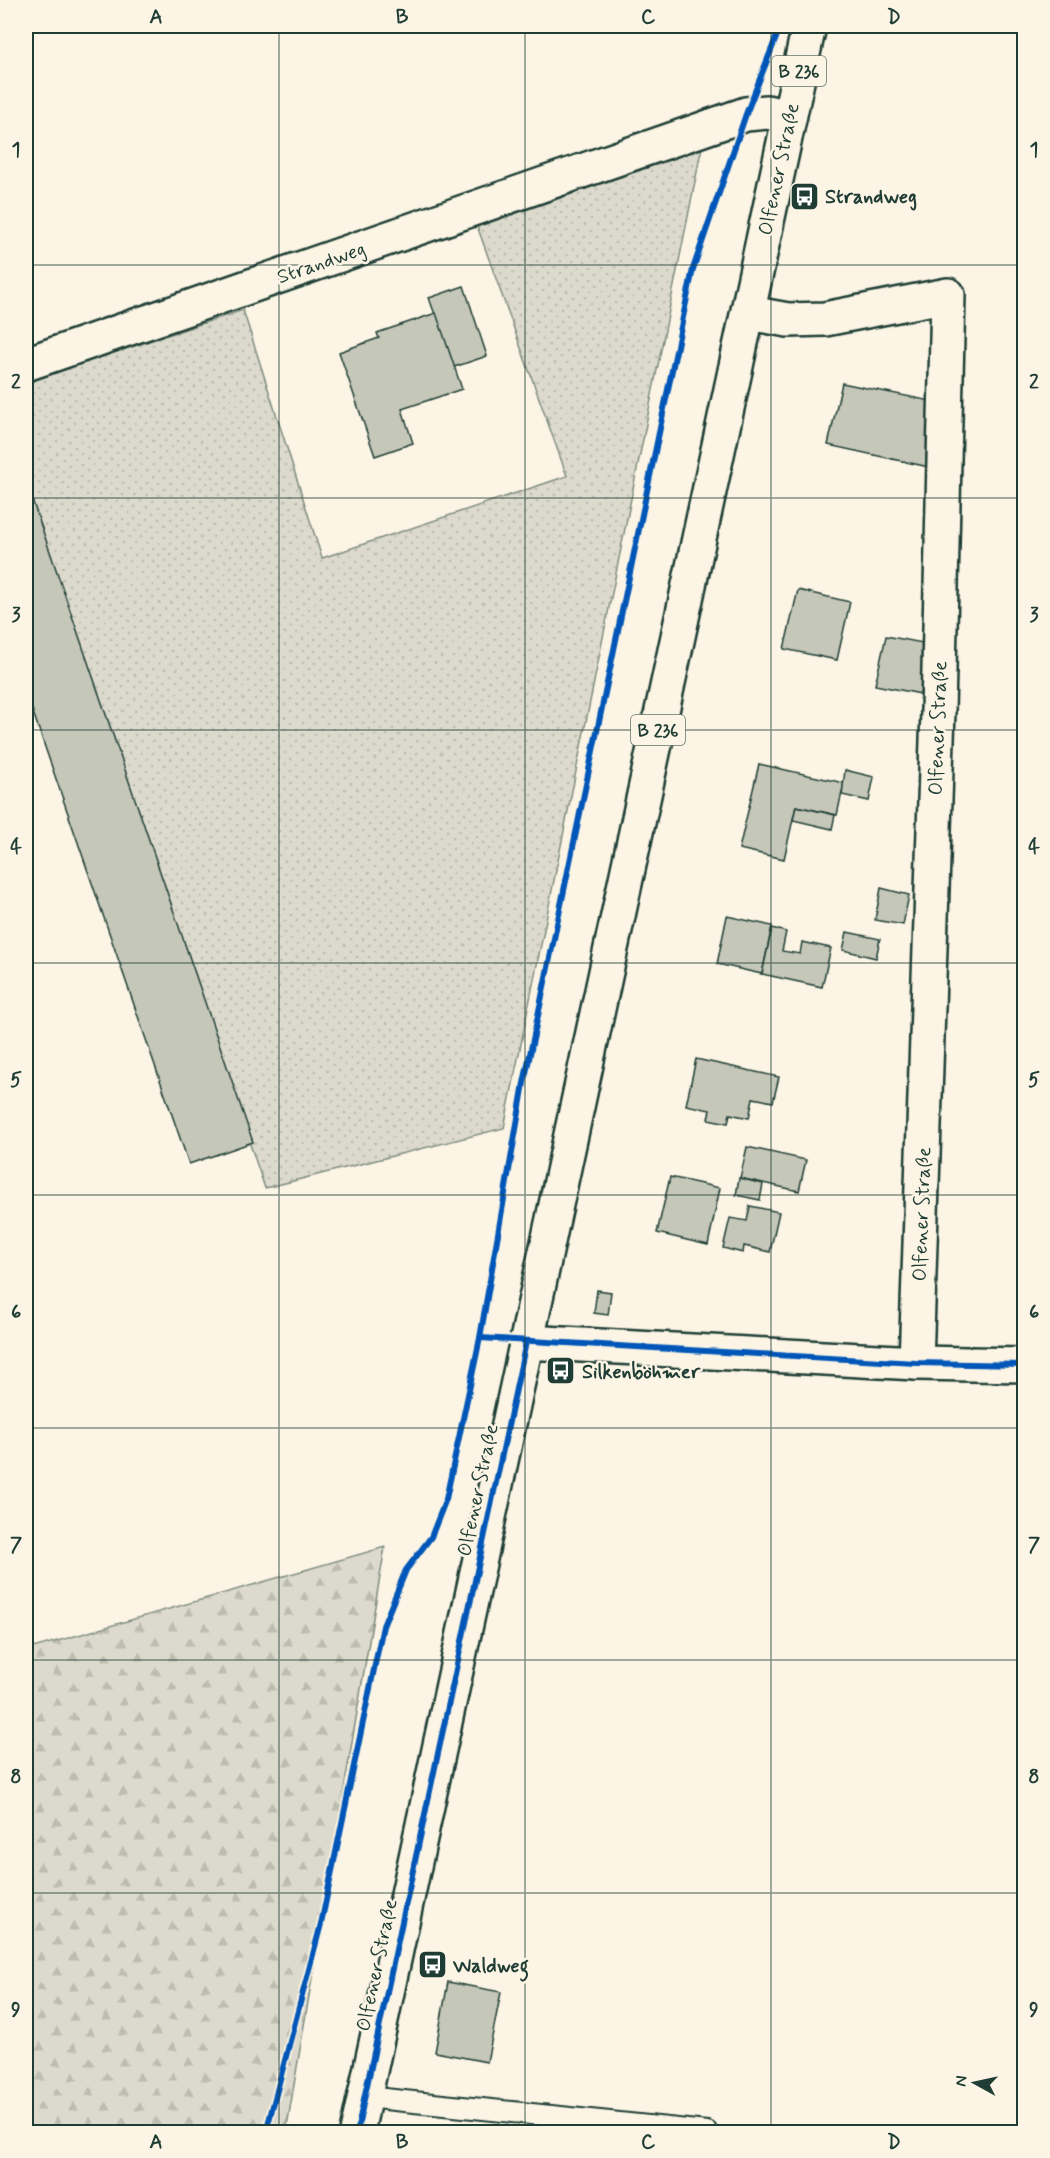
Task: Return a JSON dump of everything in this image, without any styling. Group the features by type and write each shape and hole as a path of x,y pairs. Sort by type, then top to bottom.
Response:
{"street":[{"name":"Olfener Straße","path":"357,2133 809,26"},
{"name":"Strandweg","path":"27,361 746,114 767,112 789,117"},
{"name":"Olfener Straße","path":"749,313 789,320 825,319 948,295 938,711 916,1363"},
{"path":"526,1342 916,1363 1024,1365"}],"lane":[{"path":"365,2097 707,2133"}],"green space":[{"path":"703,142 504,1128 265,1188 26,491 26,382 243,310 322,558 567,476 476,223"},
{"path":"385,1547 286,2132 26,2132 26,1650"}],"building":[{"path":"464,286 487,356 454,367 429,298"},
{"path":"436,313 462,389 402,409 413,443 375,456 339,352 379,338 377,333"},
{"path":"842,383 931,401 929,467 828,445"},
{"path":"26,482 253,1142 189,1164 26,692"},
{"path":"798,590 850,602 837,660 784,649"},
{"path":"886,636 923,643 921,694 875,685"},
{"path":"759,764 844,783 837,815 796,806 784,859 739,849"},
{"path":"845,770 874,777 869,801 842,795"},
{"path":"796,806 835,815 832,829 793,820"},
{"path":"881,888 909,895 903,925 875,920"},
{"path":"727,916 772,926 762,974 717,964"},
{"path":"772,928 786,932 782,951 800,954 802,942 831,948 822,987 762,974"},
{"path":"847,932 880,939 876,958 843,950"},
{"path":"696,1059 779,1077 773,1102 753,1098 749,1118 730,1114 728,1123 708,1119 710,1110 686,1105"},
{"path":"747,1147 806,1160 799,1191 740,1178"},
{"path":"670,1177 720,1188 708,1245 657,1233"},
{"path":"739,1178 763,1184 760,1200 736,1195"},
{"path":"750,1206 779,1212 770,1252 744,1246 743,1253 723,1248 730,1218 747,1221"},
{"path":"597,1290 611,1292 608,1315 594,1313"},
{"path":"448,1982 501,1992 487,2062 435,2052"}],"cycle path":[{"path":"266,2132 321,1924 383,1626 406,1570 431,1537 446,1499 480,1338 524,1083 693,269 779,26"},
{"path":"480,1338 916,1363 1024,1365"},
{"path":"357,2132 526,1342"}],"place":[{"name":"Strandweg","path":"804,196"},
{"name":"Silkenböhmer","path":"561,1371"},
{"name":"Waldweg","path":"432,1965"}]}
